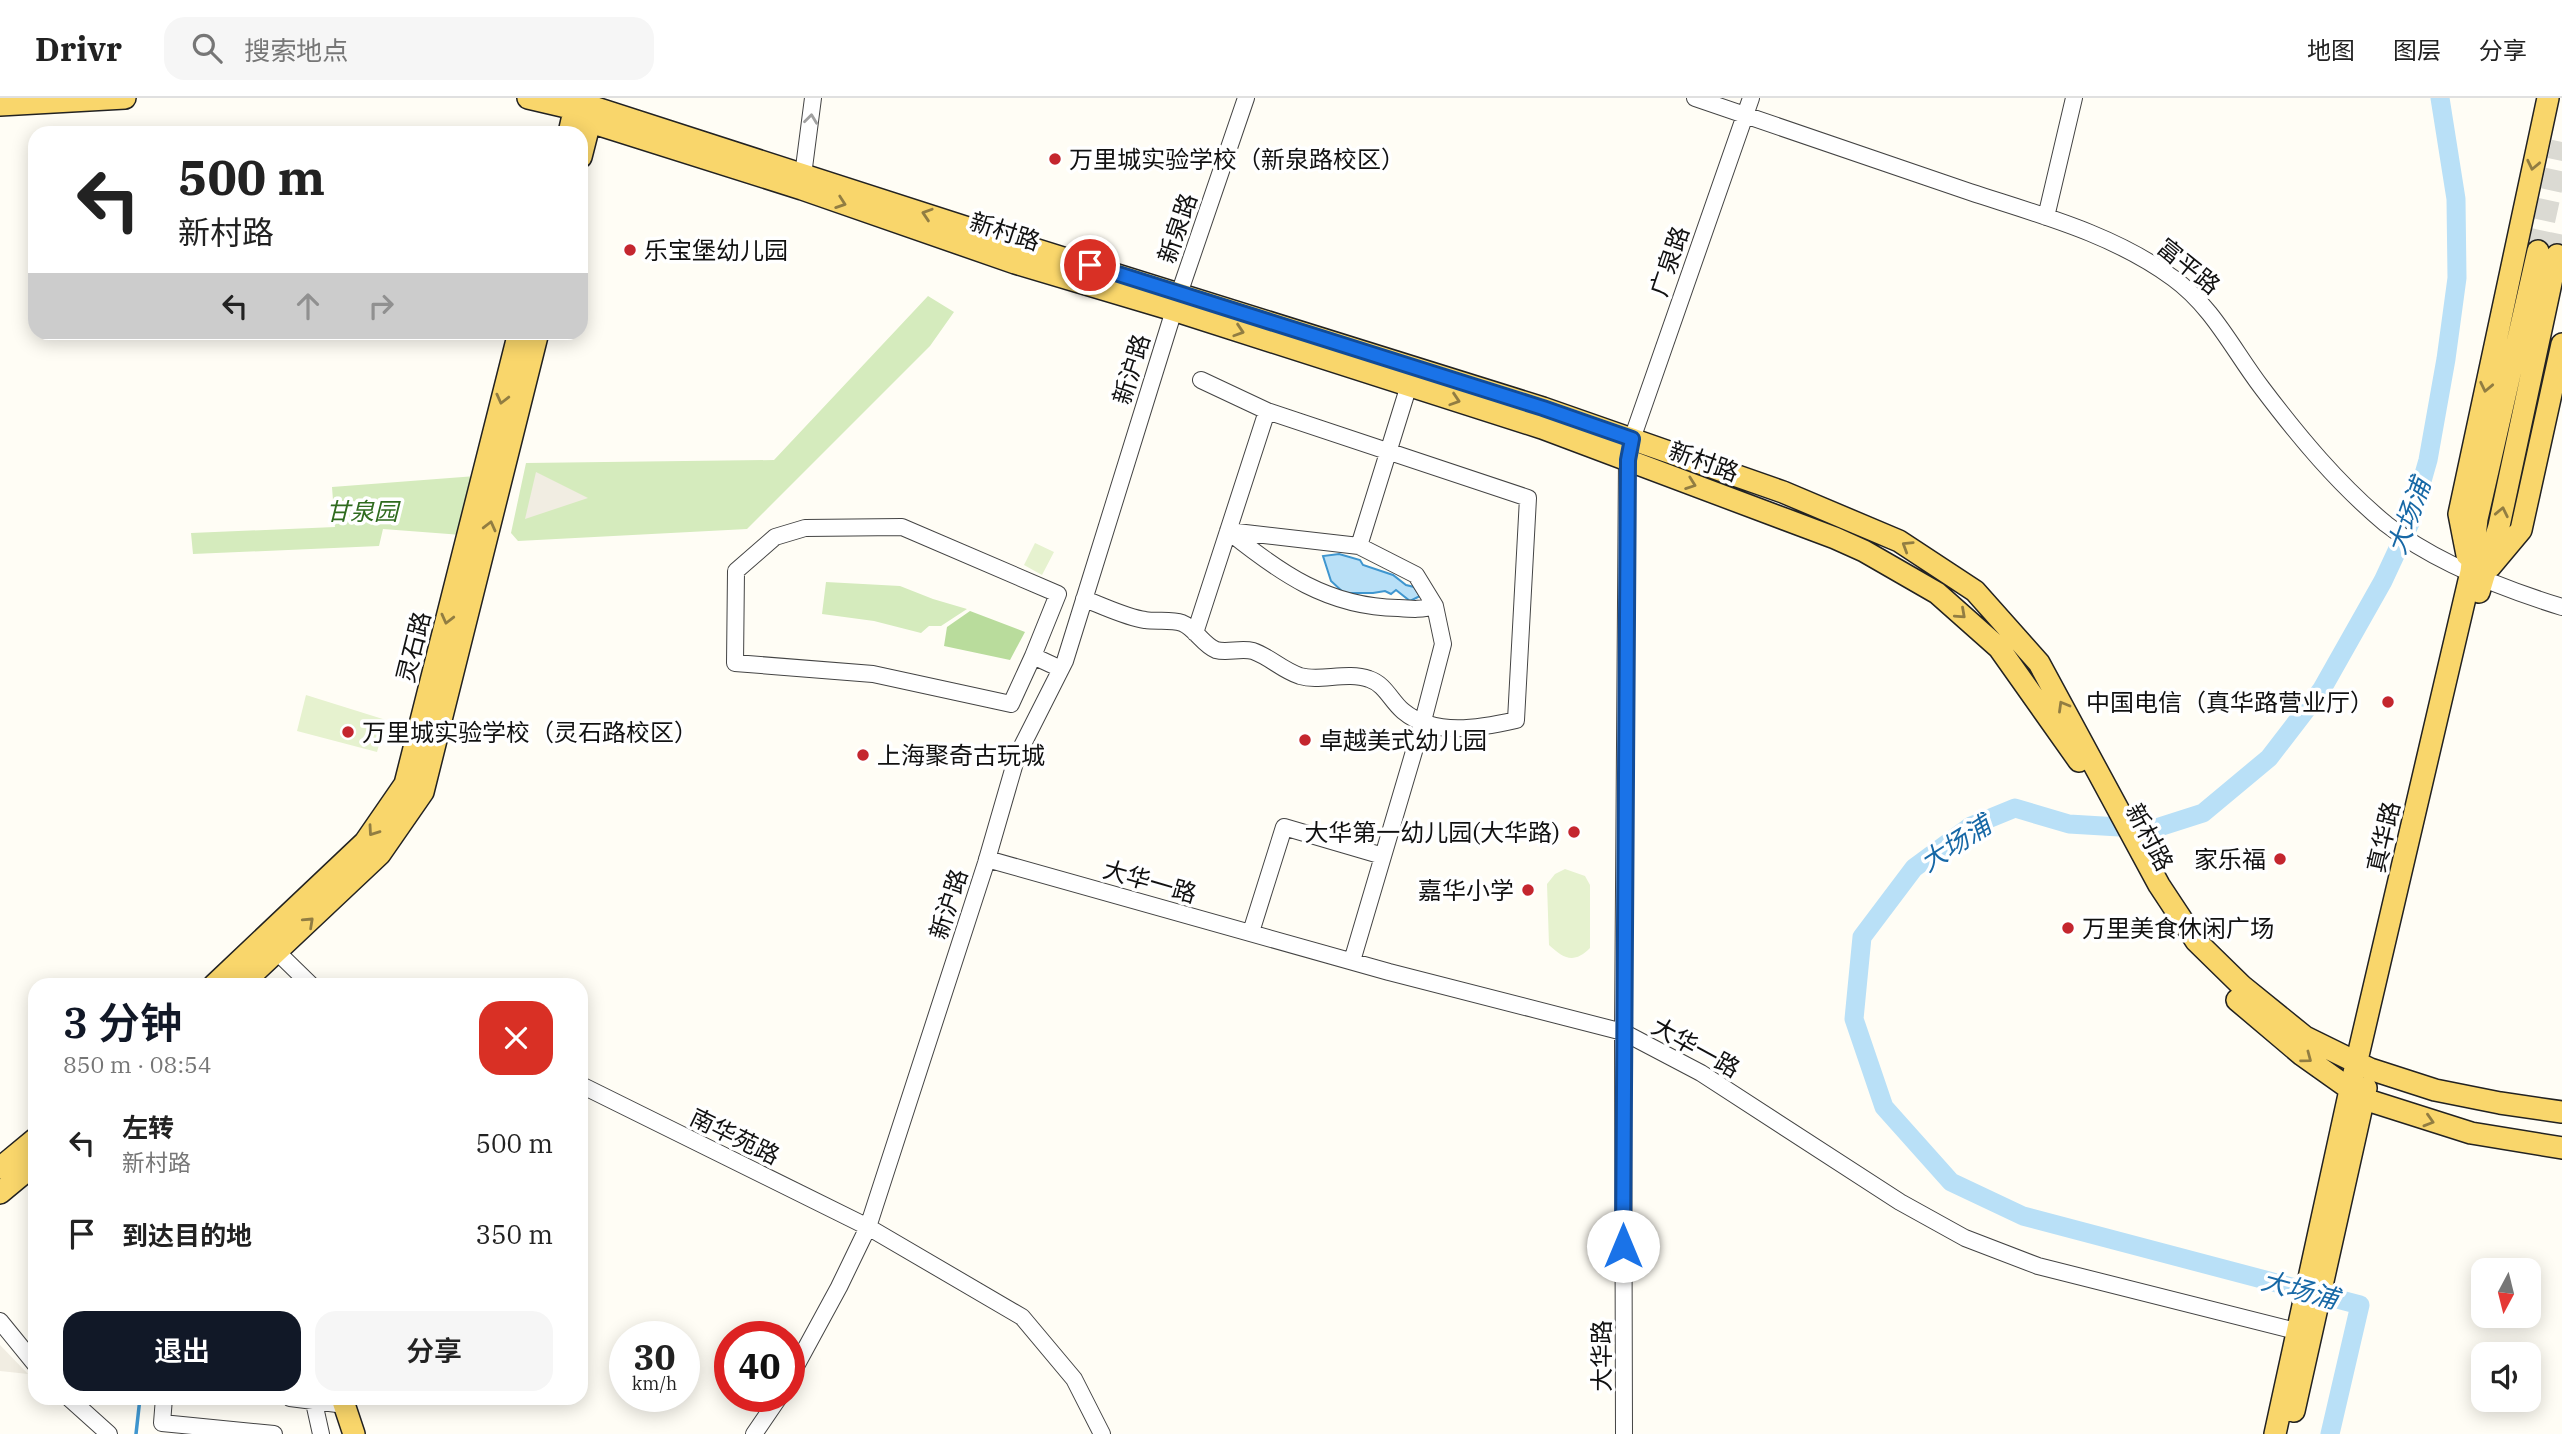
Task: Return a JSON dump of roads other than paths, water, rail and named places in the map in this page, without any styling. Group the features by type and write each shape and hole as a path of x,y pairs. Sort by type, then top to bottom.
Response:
{"main road":[{"path":"0,105 125,98"},
{"name":"新村路","path":"528,98 586,107 803,181 1176,302 1409,385 1542,428 1835,538 1864,551 1937,593 1999,648 2101,790"},
{"path":"2548,98 2459,514 2477,574 2521,530 2562,344"},
{"path":"574,126 586,107"},
{"path":"584,126 586,107"},
{"name":"真华路","path":"2290,1434 2305,1332 2322,1253 2477,574 2477,519 2548,253"},
{"name":"新村路","path":"1176,302 1530,404 1783,492 1899,541 1975,591 2039,663 2101,790 2139,860 2151,894 2198,960 2233,997 2302,1055 2357,1095 2471,1133 2562,1148"},
{"name":"灵石路","path":"246,978 270,945 365,842 405,784 517,340"},
{"name":"灵石路","path":"224,978 270,945 380,854 423,792 536,340"},
{"name":"新村路","path":"2139,860 2196,941 2242,986 2305,1037 2364,1066 2435,1090 2500,1104 2562,1112"},
{"path":"0,1168 28,1145"},
{"path":"0,1193 28,1170"},
{"name":"真华路","path":"2274,1434 2305,1332"},
{"path":"345,1405 354,1434"}],"street":[{"path":"803,181 813,98"},
{"name":"新泉路","path":"1176,302 1246,98"},
{"name":"富平路","path":"1695,98 2046,217 2135,252 2176,279 2216,319 2256,380 2305,444 2347,489 2388,525 2424,549 2477,574 2533,598 2562,607"},
{"name":"广泉路","path":"1632,439 1751,98"},
{"path":"2046,217 2074,98"},
{"name":"新沪路","path":"805,1350 868,1227 987,859 1017,756 1061,669 1176,302"},
{"path":"1084,599 1143,620 1183,623 1216,649 1248,650 1266,656 1284,669 1303,677 1340,675 1370,679 1389,692 1401,710 1423,722 1445,727 1483,728 1516,720 1528,498 1267,411 1200,380"},
{"path":"1359,546 1409,385"},
{"path":"1195,633 1267,411"},
{"name":"大华路","path":"1624,1434 1623,1032 1628,460 1632,439"},
{"path":"902,527 1058,594 1033,656 1011,705 873,674 735,663 736,571 775,537 805,528 902,527"},
{"path":"1228,531 1359,546 1416,575 1435,606 1443,644 1423,722 1352,961"},
{"path":"1228,531 1274,568 1312,589 1347,603 1385,608 1425,609 1435,606"},
{"path":"1033,656 1061,669"},
{"path":"1251,932 1284,827 1383,856"},
{"name":"大华一路","path":"987,859 1352,961 1623,1032 1701,1073 1900,1202 1965,1238 2038,1266 2305,1332"},
{"path":"270,945 304,978"},
{"name":"南华苑路","path":"588,1088 868,1227"},
{"path":"868,1227 1022,1317 1074,1379 1101,1434"},
{"path":"0,1321 28,1355"},
{"path":"77,1405 109,1434"},
{"path":"163,1405 162,1423 274,1434"},
{"path":"315,1405 321,1434"},
{"path":"754,1434 769,1412"}],"water":[{"path":"1339,554 1393,575 1406,585 1414,587 1420,596 1410,601 1396,590 1391,594 1385,591 1344,593 1331,581 1323,556"}],"waterway":[{"name":"大场浦","path":"2330,1434 2360,1305 2023,1216 1951,1182 1884,1107 1854,1019 1862,937 1914,868 1971,826 2015,808 2069,824 2153,829 2203,813 2269,758 2322,689 2383,581 2410,523 2428,460 2457,278 2456,199 2440,98"},
{"path":"136,1434 139,1405"}],"tunnel":[{"path":"2538,251 2562,142"},
{"path":"2557,255 2562,232"}],"place":[{"name":"万里城实验学校（新泉路校区）","path":"1055,159"},
{"name":"乐宝堡幼儿园","path":"630,250"},
{"name":"中国电信（真华路营业厅）","path":"2388,702"},
{"name":"万里城实验学校（灵石路校区）","path":"348,732"},
{"name":"卓越美式幼儿园","path":"1305,740"},
{"name":"上海聚奇古玩城","path":"863,755"},
{"name":"大华第一幼儿园(大华路)","path":"1574,832"},
{"name":"家乐福","path":"2280,859"},
{"name":"嘉华小学","path":"1528,890"},
{"name":"万里美食休闲广场","path":"2068,928"}],"park label":[{"name":"甘泉园","path":"362,511"}]}
